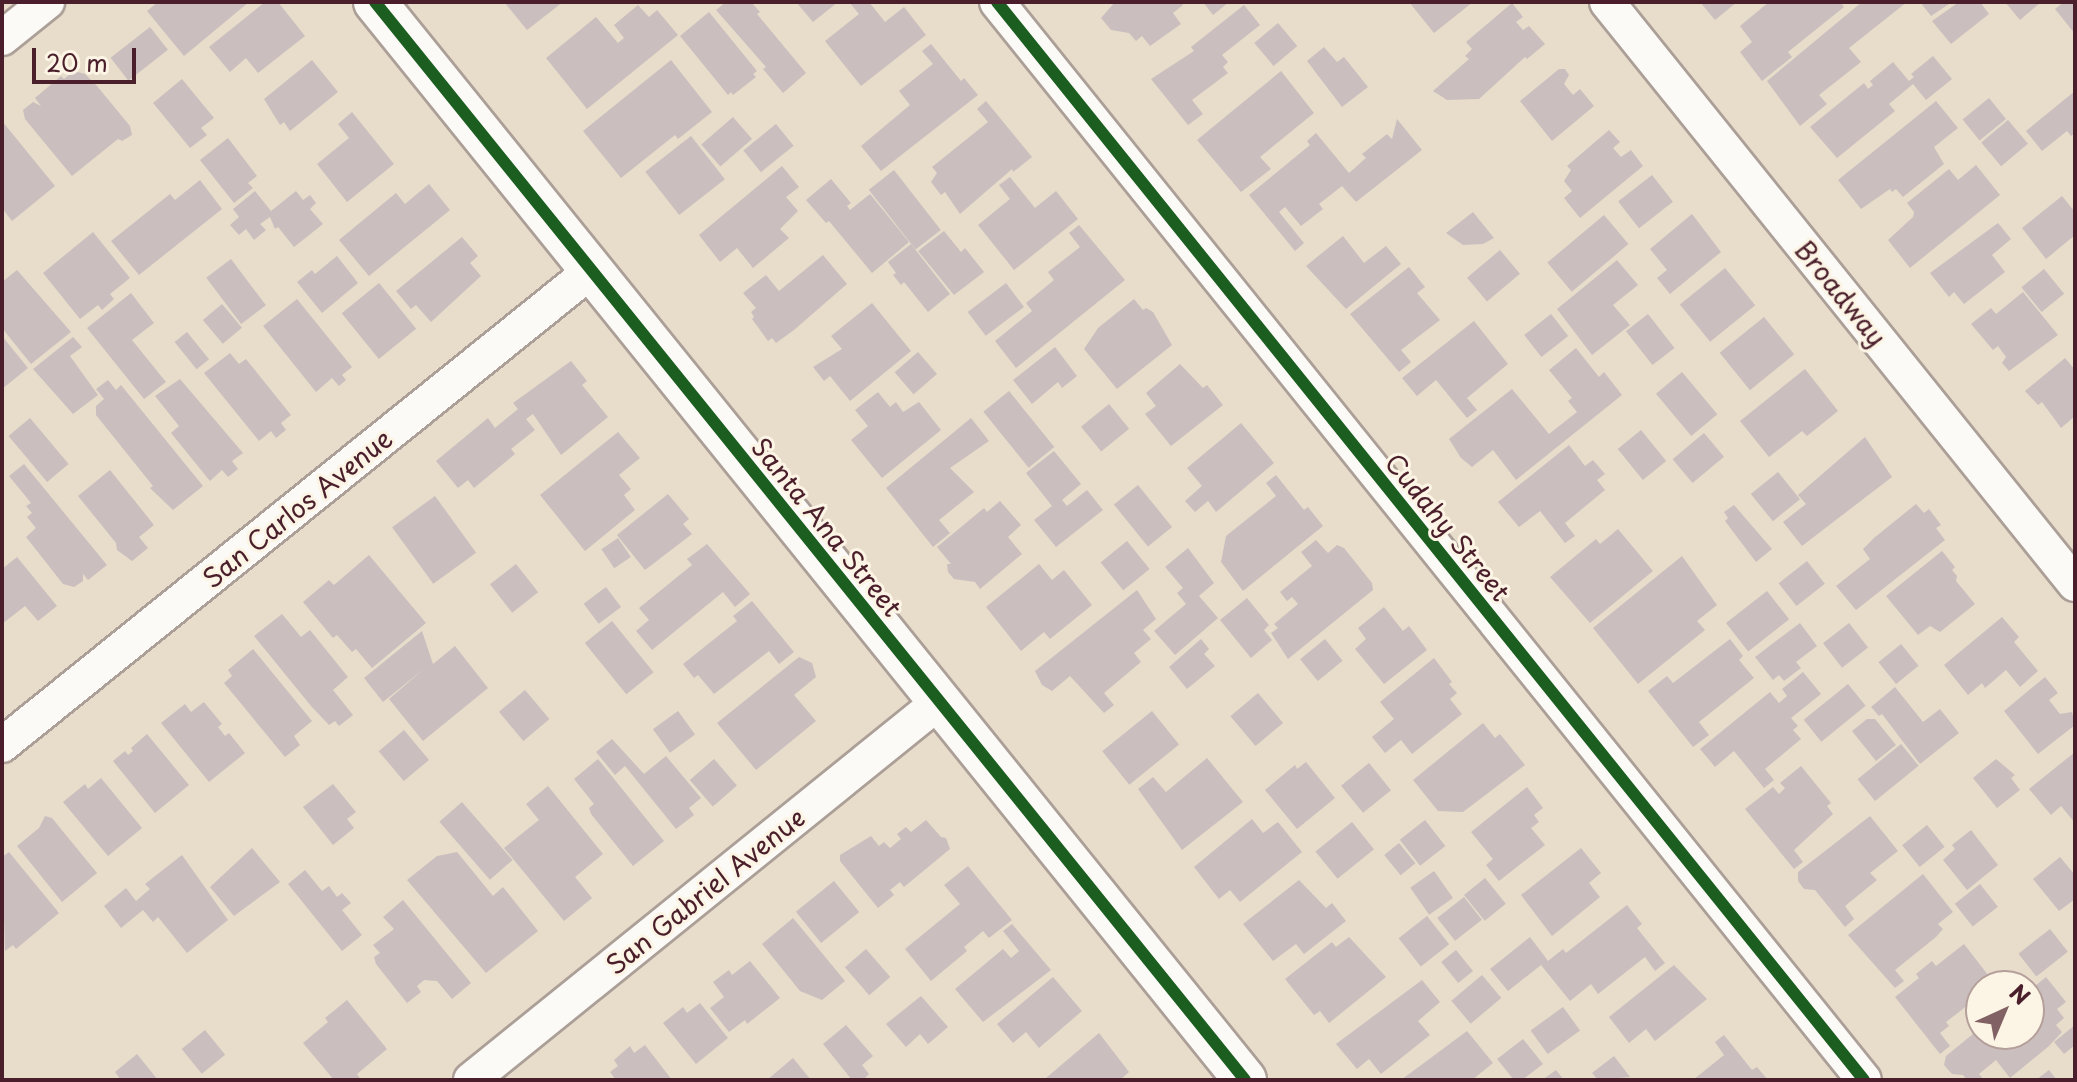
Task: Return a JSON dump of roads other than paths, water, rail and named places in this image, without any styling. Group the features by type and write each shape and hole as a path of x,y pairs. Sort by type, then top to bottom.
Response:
{"street":[{"path":"2,38 47,2"},
{"name":"Santa Ana Street","path":"375,2 1245,1080"},
{"name":"Cudahy Street","path":"997,2 1864,1080"},
{"name":"Broadway","path":"1607,2 2075,584"},
{"name":"San Carlos Avenue","path":"2,745 591,271"},
{"name":"San Gabriel Avenue","path":"471,1080 939,702"}]}
